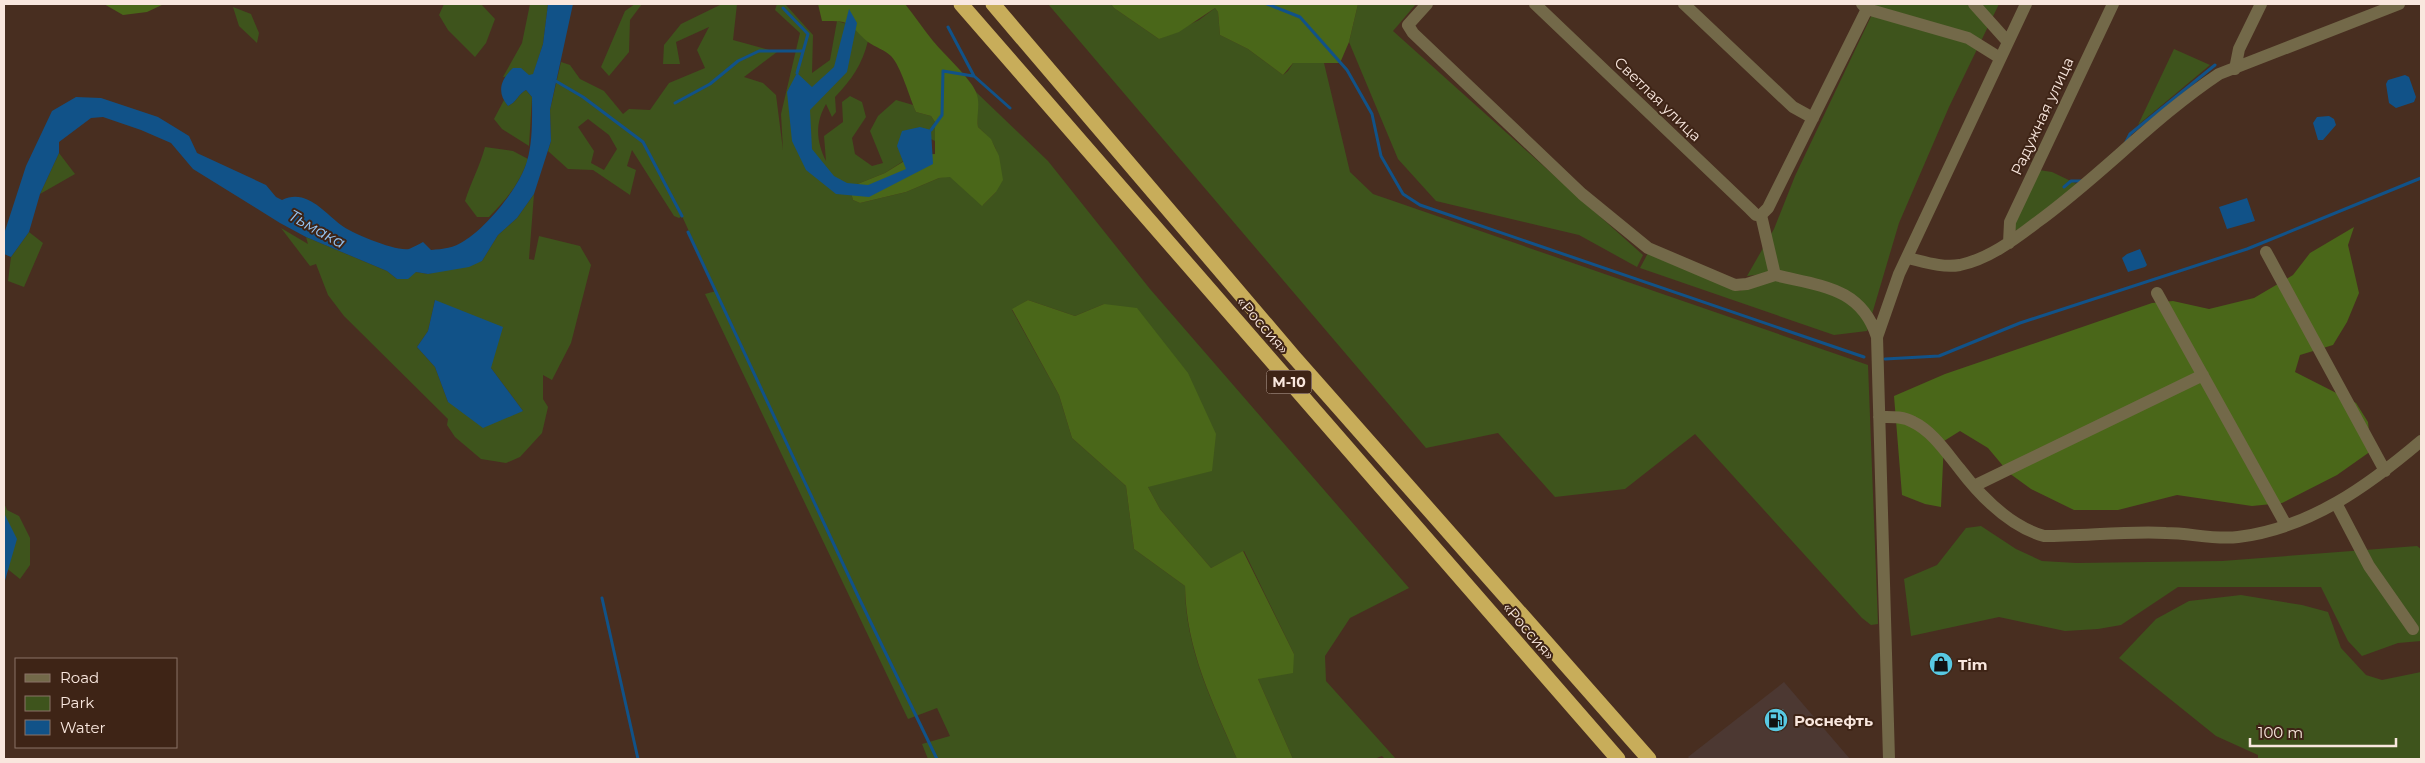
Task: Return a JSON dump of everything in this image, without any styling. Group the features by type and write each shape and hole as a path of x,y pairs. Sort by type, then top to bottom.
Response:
{"highway":[{"name":"«Россия»","path":"962,4 1618,759"},
{"name":"«Россия»","path":"993,4 1294,357 1649,759"}],"street":[{"path":"1427,4 1408,25 1413,33 1576,187 1648,248 1735,285 1747,284 1775,275 1842,293 1858,303 1872,322 1877,337 1889,759"},
{"name":"Светлая улица","path":"1534,4 1756,215 1761,215"},
{"path":"1684,4 1793,107 1813,118"},
{"path":"1974,4 2008,42"},
{"path":"1877,337 1896,283 2026,4"},
{"name":"Радужная улица","path":"2009,243 2010,222 2113,4"},
{"path":"2235,69 2239,49 2261,4"},
{"path":"1908,258 1938,266 1960,265 2009,243 2065,202 2193,92 2219,74 2399,4"},
{"path":"1775,275 1761,215 1768,208 1813,118 1864,6 1968,38 2000,58"},
{"path":"2266,252 2385,470"},
{"path":"2157,293 2286,524"},
{"path":"1974,486 2202,374"},
{"path":"1879,417 1901,417 1914,422 1937,441 1974,486 2000,513 2025,530 2044,536 2168,533 2204,537 2238,537 2316,514 2354,494 2421,441"},
{"path":"2336,503 2369,566 2413,629"}],"shaded area":[{"name":"Роснефть","path":"1784,682 1850,759 1690,759 1688,757"}],"green space":[{"path":"104,4 164,4 147,12 123,15"},
{"path":"444,4 481,4 495,19 486,43 475,57 448,30 439,15"},
{"path":"530,4 548,4 543,44 533,75 503,77 522,43"},
{"path":"635,4 642,4 630,20 629,52 609,76 601,67 625,11"},
{"path":"722,4 737,4 733,40 777,52 744,77 763,83 776,95 783,150 781,114 800,33 775,10 777,4 785,4 813,35 812,73 830,60 837,21 854,26 868,41 856,71 835,97 836,112 832,117 826,104 822,111 818,132 820,146 826,161 824,136 843,122 842,102 850,96 862,102 866,117 852,138 855,154 872,166 883,163 870,131 878,116 896,100 913,105 916,112 931,116 935,122 935,141 923,135 905,160 885,173 855,185 851,193 853,200 860,203 906,192 939,178 950,176 983,205 996,192 998,156 992,142 978,127 976,92 1048,161 1150,289 1409,588 1350,618 1325,656 1326,681 1396,759 1385,759 1382,756 1374,759 1293,759 1258,679 1294,654 1244,551 1211,568 1160,509 1148,487 1104,304 1075,316 1028,300 1012,310 1059,395 1072,438 1126,486 1134,549 1185,586 1186,609 1195,654 1210,696 1237,759 928,759 922,744 950,736 937,708 908,719 705,294 716,291 682,216 679,218 674,216 632,150 627,166 636,170 630,195 593,170 568,169 548,151 551,141 550,110 561,62 570,65 580,79 604,91 623,114 629,109 650,110 669,83 705,68 697,50 709,27 676,42 680,64 663,64 664,45 681,24","holes":["588,119 609,135 617,149 604,170 591,163 594,151 578,127"]},
{"path":"818,4 905,4 933,41 969,80 977,96 978,127 991,139 999,156 1003,180 996,192 982,206 950,177 939,178 906,192 860,203 853,200 851,193 855,185 885,173 914,155 935,154 935,122 931,116 916,112 902,75 891,56 868,42 849,24 822,21"},
{"path":"1048,4 1111,4 1159,39 1199,20 1215,8 1218,12 1220,35 1248,49 1283,75 1293,63 1324,63 1350,172 1373,194 1868,365 1878,624 1871,625 1862,618 1695,434 1625,489 1555,497 1498,433 1426,448"},
{"path":"1111,4 1358,4 1349,42 1340,63 1293,63 1283,75 1248,49 1220,35 1218,12 1215,8 1179,32 1159,39"},
{"path":"1358,4 1416,4 1393,31 1643,255 1637,267 1579,235 1436,201 1398,159 1349,42"},
{"path":"1874,4 1999,4 1949,107 1899,223 1867,331 1834,335 1640,268 1648,253 1740,291 1763,274 1747,276 1774,229 1795,176 1876,6"},
{"path":"233,7 251,14 259,33 257,43 239,26"},
{"path":"2174,49 2210,65 2138,125"},
{"path":"526,90 532,97 529,146 502,129 494,119 504,100 508,106"},
{"path":"485,147 513,151 528,159 517,183 502,204 489,217 477,217 465,201"},
{"path":"59,153 75,174 40,194"},
{"path":"2039,170 2052,172 2079,185 2023,227 2014,231 2014,220"},
{"path":"534,194 529,259 534,260 539,236 580,246 591,265 571,343 552,380 543,375 543,399 548,407 542,433 520,457 506,463 481,459 455,437 447,425 448,419 344,316 328,295 316,264 310,266 281,228 308,244 306,237 387,271 397,279 416,272 428,274 482,261 498,235 517,218","holes":["435,300 491,368 523,411 448,402 435,367 417,347 428,331"]},
{"path":"2354,227 2348,245 2359,293 2347,322 2333,345 2300,355 2295,372 2356,403 2368,422 2371,451 2337,475 2282,503 2252,506 2177,495 2118,510 2074,510 2031,489 2009,473 1988,448 1960,431 1944,441 1941,507 1925,504 1902,495 1894,396 1945,374 2152,303 2173,301 2209,309 2254,298 2293,275 2310,253"},
{"path":"29,232 43,243 24,287 8,281 11,257"},
{"path":"1028,300 1075,316 1104,304 1137,308 1188,373 1216,434 1212,471 1148,487 1160,509 1211,568 1243,551 1294,654 1293,673 1258,679 1293,759 1237,759 1202,676 1190,632 1185,586 1134,549 1126,486 1072,438 1059,395 1012,309"},
{"path":"4,503 7,510 19,516 30,538 30,565 20,579 5,567"},
{"path":"1981,526 2016,549 2042,561 2076,563 2222,561 2417,546 2421,549 2421,641 2398,643 2362,656 2348,641 2321,587 2178,587 2121,625 2098,629 2065,631 1999,617 1911,636 1904,579 1937,565 1966,528"},
{"path":"2241,595 2302,605 2328,612 2341,648 2366,675 2382,680 2421,672 2421,759 2258,759 2258,755 2216,736 2119,658 2156,619 2189,601"}],"water":[{"name":"Тьмака","path":"548,4 573,4 550,110 551,141 534,194 517,218 498,235 482,261 469,267 428,274 416,272 408,279 397,279 387,271 306,237 280,223 193,169 171,143 103,117 91,118 59,142 59,153 40,194 29,232 11,257 4,254 4,234 26,166 52,111 76,97 101,98 158,117 189,136 197,153 266,185 276,197 282,200 291,197 307,199 341,225 374,241 403,249 409,249 423,242 431,250 444,249 456,245 473,235 492,217 517,183 527,161 532,129 532,97 526,90 508,106 504,101 501,91 505,77 513,68 521,68 529,75 533,74 543,44"},
{"path":"849,9 857,23 847,72 810,110 812,149 834,176 847,183 868,185 906,169 897,146 902,131 920,127 931,130 933,164 869,197 836,194 806,170 792,141 787,92 797,73 812,87 834,67"},
{"path":"2405,75 2409,77 2416,97 2414,102 2396,108 2389,103 2386,84 2388,80"},
{"path":"2329,116 2334,119 2336,125 2323,140 2318,140 2313,123 2317,117"},
{"path":"2247,198 2255,221 2227,229 2219,207"},
{"path":"2140,249 2147,265 2128,272 2122,258"},
{"path":"435,300 503,327 491,368 523,411 483,428 448,402 435,367 417,347 428,331"},
{"path":"4,513 17,539 4,584"}],"waterway":[{"path":"1267,4 1300,17 1347,70 1372,114 1381,156 1403,194 1420,205 1864,357"},
{"path":"783,8 808,34 797,73"},
{"path":"948,27 974,76 1010,108"},
{"path":"675,103 710,84 738,61 759,51 803,51"},
{"path":"2126,142 2130,134 2215,65"},
{"path":"931,130 942,115 943,71 973,76"},
{"path":"554,80 583,97 643,142 682,216"},
{"path":"1885,359 1939,356 2020,323 2247,249 2421,178"},
{"path":"2064,187 2071,181 2082,181"},
{"path":"688,232 858,596 937,759"},
{"path":"602,598 638,759"}],"place":[{"name":"Tim","path":"1941,664"},
{"name":"Роснефть","path":"1776,720"}]}
